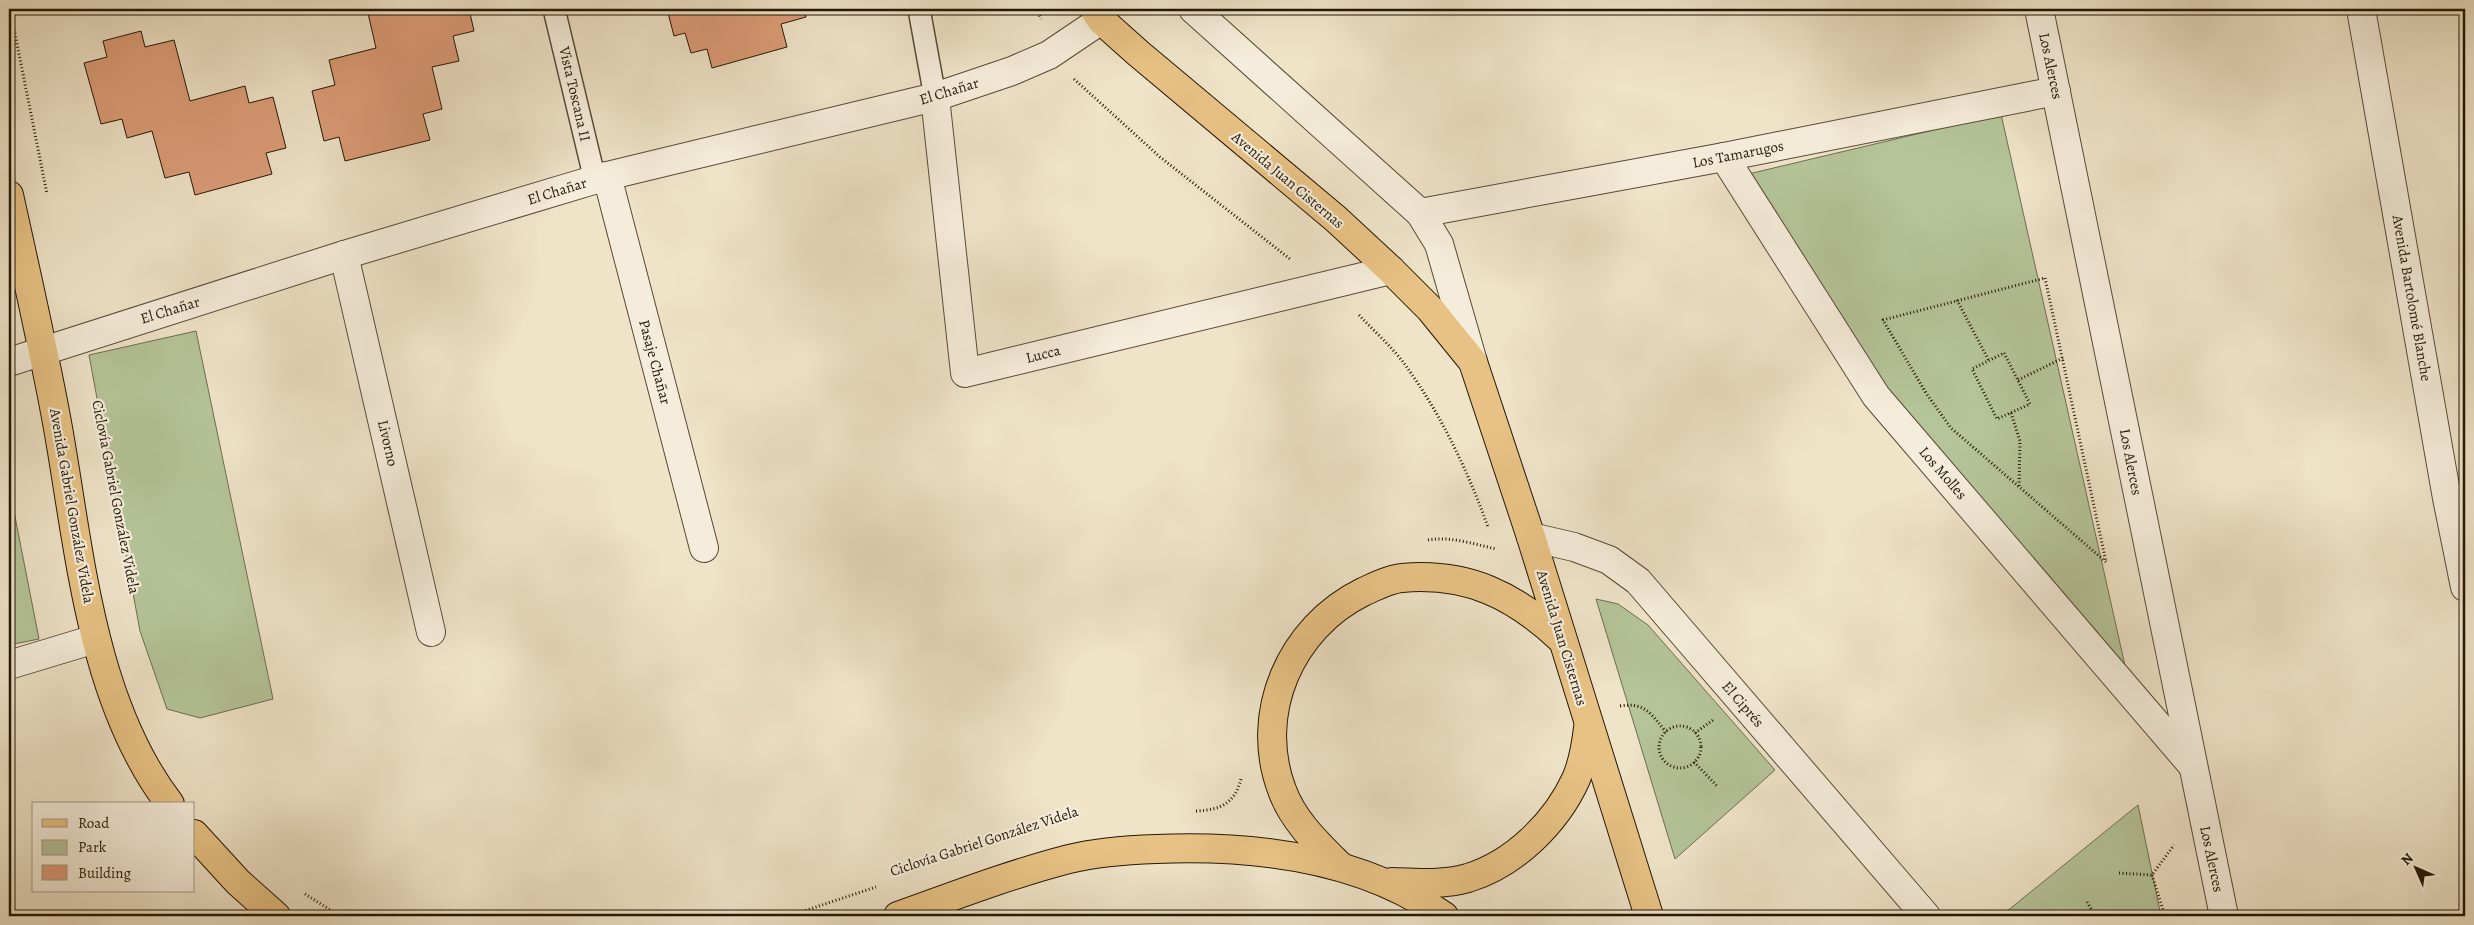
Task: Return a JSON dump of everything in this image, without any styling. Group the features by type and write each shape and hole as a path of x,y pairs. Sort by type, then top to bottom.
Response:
{"main road":[{"name":"Avenida Juan Cisternas","path":"1097,14 1336,219 1430,309 1473,362 1531,537 1649,916"},
{"name":"Avenida Gabriel González Videla","path":"9,195 44,350 95,639 120,713 141,757 169,802"},
{"path":"1342,867 1310,835 1292,811 1282,791 1273,756 1270,734 1279,689 1288,666 1325,618 1350,598 1399,578 1462,581 1494,592 1520,604 1562,640"},
{"path":"1385,882 1436,884 1468,878 1492,867 1514,853 1538,833 1564,799 1576,779 1585,751 1589,724"},
{"path":"195,835 238,882 276,916"},
{"path":"898,916 1070,858 1103,852 1188,848 1242,849 1342,867 1385,882 1444,916"}],"street":[{"name":"Avenida Juan Cisternas","path":"1193,9 1420,213 1439,244 1473,362"},
{"name":"Los Alerces","path":"2039,9 2224,916"},
{"name":"Avenida Bartolomé Blanche","path":"2361,9 2447,498 2465,587"},
{"name":"El Chañar","path":"9,362 344,255 601,178 935,98 1012,71 1049,55 1097,14"},
{"name":"Los Tamarugos","path":"1420,213 1724,157 2056,91"},
{"name":"Lucca","path":"935,98 965,373 1391,270"},
{"name":"Los Molles","path":"1724,157 1876,396 2193,766"},
{"name":"Pasaje Chañar","path":"601,178 704,548"},
{"name":"Livorno","path":"344,255 431,632"},
{"name":"El Ciprés","path":"1531,537 1574,547 1609,560 1638,581 1926,916"},
{"path":"9,665 95,639"}],"lane":[{"name":"Vista Toscana II","path":"554,9 601,178"},
{"path":"920,9 935,98"}],"path":[{"path":"10,9 49,203"},
{"path":"1037,9 1056,49 1075,81 1160,158 1326,286 1355,311 1402,361 1427,397 1452,443 1478,499 1490,532"},
{"path":"2045,278 2106,562 1951,428 1926,393 1883,320 1957,300 2045,278"},
{"path":"1957,300 1989,361"},
{"path":"2004,353 2018,380 2030,404 1998,419 1972,369 2004,353"},
{"path":"2018,380 2063,358"},
{"path":"2011,413 2020,441 2019,486"},
{"path":"1427,540 1437,538 1496,549"},
{"path":"1493,541 1520,604"},
{"path":"1679,727 1686,727 1695,733 1700,742 1701,749 1694,762 1682,768 1670,765 1664,761 1659,750 1660,743 1666,732 1679,727"},
{"path":"1694,762 1718,788"},
{"path":"1191,811 1207,810 1223,805 1237,794 1243,772"},
{"path":"2152,875 2180,838"},
{"path":"2120,873 2152,875"},
{"path":"2152,875 2165,916"},
{"name":"Ciclovía Gabriel González Videla","path":"789,916 882,885"},
{"path":"300,891 340,916"},
{"path":"2087,902 2096,916"}],"green space":[{"path":"2001,114 2126,670 1856,382 1740,176"},
{"path":"196,331 273,699 200,718 167,709 140,631 89,355"},
{"path":"9,486 39,639 9,645"},
{"path":"1596,599 1618,604 1648,625 1775,770 1675,859"},
{"path":"2138,805 2161,916 2001,916"}],"building":[{"path":"367,9 469,9 474,31 453,36 459,61 432,67 442,109 423,114 430,140 345,161 339,137 324,141 312,91 335,85 329,60 376,48"},
{"path":"667,9 804,9 806,17 781,24 787,47 712,68 707,49 691,53 685,33 674,36"},
{"path":"141,31 145,47 174,40 190,101 245,86 249,103 273,97 286,148 266,153 272,174 195,195 189,172 165,178 152,131 127,138 122,119 101,124 84,63 107,57 103,41"}]}
